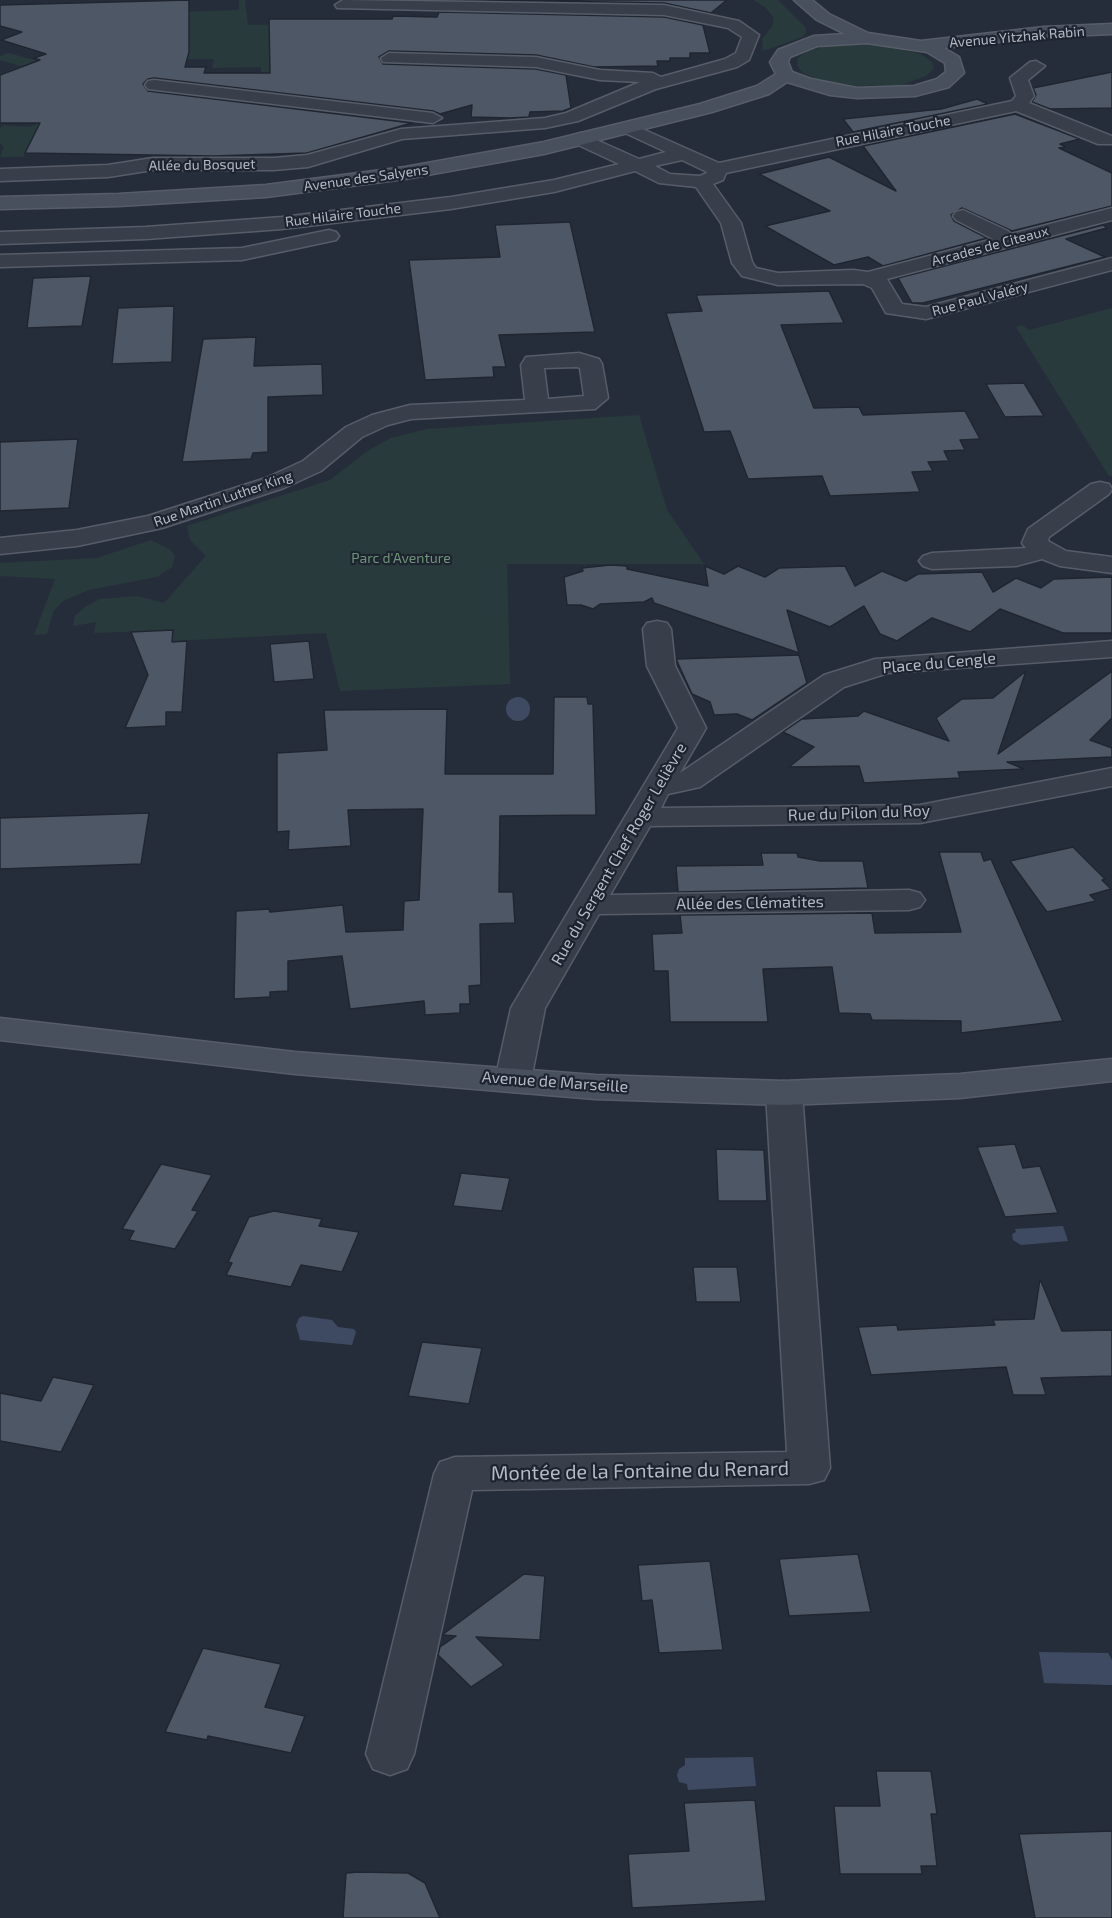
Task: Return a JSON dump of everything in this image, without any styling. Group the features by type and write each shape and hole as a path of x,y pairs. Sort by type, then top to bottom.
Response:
{"main road":[{"path":"802,0 823,17 867,38"},
{"path":"823,17 825,39"},
{"name":"Avenue Yitzhak Rabin","path":"922,46 1044,32 1112,29"},
{"name":"Avenue Yitzhak Rabin","path":"945,54 1009,44 1112,36"},
{"path":"867,38 922,46 945,54 953,61 955,73 943,83 930,87 877,94 830,90 785,75 779,62 784,54 796,46 825,39 867,38"},
{"name":"Avenue des Salyens","path":"0,203 119,200 266,191 405,173 629,128 725,103 763,90 785,75"},
{"name":"Avenue des Salyens","path":"725,103 830,90"},
{"name":"Avenue de Marseille","path":"0,1029 295,1063 595,1087 784,1093 960,1086 1112,1070"}],"street":[{"path":"343,5 664,10 733,24 751,35"},
{"name":"Allée du Bosquet","path":"401,134 521,125 572,117 621,95 731,63 743,56 751,35 759,27 755,15 733,24"},
{"path":"389,58 536,62 600,75 639,78 692,75"},
{"path":"1036,66 1019,78 1025,96 1018,105 1107,146"},
{"path":"599,106 605,92 600,75"},
{"path":"154,85 361,111 521,125"},
{"name":"Rue Hilaire Touche","path":"709,175 1018,105"},
{"path":"361,111 358,118 372,142"},
{"name":"Allée du Bosquet","path":"0,176 108,171 153,164 274,164 308,161 435,125 429,118"},
{"path":"629,128 682,154 709,175 731,223 742,263 749,272 778,279 853,276 868,278"},
{"path":"580,139 666,179"},
{"name":"Rue Hilaire Touche","path":"0,238 146,233 282,223 452,203 554,186 682,154"},
{"path":"632,188 666,179 709,175"},
{"path":"266,191 291,244"},
{"name":"Rue Hilaire Touche","path":"0,261 242,254 383,224 516,212"},
{"name":"Arcades de Citeaux","path":"868,278 1007,238 1112,214"},
{"path":"963,216 1007,238"},
{"name":"Rue Paul Valéry","path":"868,278 880,284 894,308 926,313 1112,264"},
{"name":"Rue Martin Luther King","path":"0,546 77,538 153,523 253,491 294,476 312,466 354,432 380,420 410,412 537,406"},
{"path":"1100,489 1037,534 1035,543 1044,551 1083,563 1112,565"},
{"path":"932,561 1016,558 1044,551"},
{"name":"Rue du Sergent Chef Roger Lelièvre","path":"513,1080 528,1008 591,905 638,817 692,728 661,666 657,629"},
{"name":"Place du Cengle","path":"656,788 689,781 834,681 885,665 1112,649"},
{"name":"Rue du Pilon du Roy","path":"638,817 920,814 1112,777"},
{"name":"Allée des Clématites","path":"591,905 909,900"},
{"name":"Montée de la Fontaine du Renard","path":"390,1754 455,1474 810,1468 784,1093"}],"green space":[{"path":"239,0 245,0 248,25 290,24 426,31 335,76 261,73 261,67 212,68 214,59 167,59 45,131 36,131 23,157 0,157 4,147 0,143 0,128 4,125 29,127 45,121 0,107 0,74 21,66 0,60 0,56 9,53 48,64 181,12 239,10"},
{"path":"754,0 778,0 806,28 806,33 802,37 763,51 762,39 772,27 774,18 766,8"},
{"path":"863,43 885,45 920,54 931,61 934,68 926,76 901,85 856,86 815,79 802,72 797,65 798,58 822,47"},
{"path":"1112,308 1112,476 1109,476 1016,327 1022,325 1029,330"},
{"name":"Parc d'Aventure","path":"639,415 667,510 704,564 507,564 510,684 340,691 326,633 172,641 172,630 94,633 96,622 73,626 75,616 85,607 100,599 137,596 164,603 206,556 190,540 187,526 330,480 369,450 391,438 427,429"},
{"path":"151,540 171,550 175,557 172,567 157,577 88,590 63,601 53,612 47,634 34,635 55,579 0,576 0,563 97,558"}],"water":[{"path":"518,697 526,701 530,709 526,717 518,721 510,717 506,709 510,701"},
{"path":"1063,1226 1068,1241 1021,1245 1013,1240 1012,1234 1016,1232 1015,1229"},
{"path":"303,1316 332,1320 338,1327 354,1329 356,1332 352,1345 300,1340 296,1325 299,1318"},
{"path":"1039,1652 1108,1653 1112,1660 1112,1685 1044,1683"},
{"path":"753,1757 756,1786 688,1790 687,1784 679,1782 677,1775 679,1769 685,1765 685,1758"}],"building":[{"path":"189,0 189,52 185,67 206,67 204,73 270,73 269,19 392,19 393,16 437,17 439,12 664,17 703,25 710,53 690,53 690,58 670,58 670,61 657,61 658,66 594,67 536,55 389,51 379,57 383,64 536,69 566,75 571,108 563,111 530,112 529,117 471,117 472,105 440,114 433,111 154,78 148,79 143,84 148,91 412,123 307,153 214,156 25,153 40,123 0,123 0,75 40,60 34,58 46,54 1,40 22,32 0,26 0,5"},
{"path":"487,0 727,0 711,13 664,3"},
{"path":"1112,72 1112,108 1050,109 1032,102 1036,95 1033,88"},
{"path":"977,99 988,104 853,132 843,119 941,109"},
{"path":"1015,114 1080,139 1060,144 1066,147 1059,148 1112,173 1112,206 1012,231 962,208 951,215 954,221 987,238 883,266 868,257 834,265 765,226 830,211 759,174 829,157 896,191 863,146"},
{"path":"570,222 595,332 499,335 506,367 493,367 494,377 425,380 409,260 500,257 495,225"},
{"path":"1103,225 1107,228 1066,239 1105,257 923,303 912,303 898,278"},
{"path":"91,276 82,326 27,328 33,278"},
{"path":"829,291 844,323 781,325 814,408 859,407 863,415 965,411 980,439 960,440 965,450 944,451 949,461 928,462 933,471 912,472 920,492 830,496 822,476 748,479 730,431 704,432 666,313 702,311 696,295"},
{"path":"174,306 172,362 112,364 118,308"},
{"path":"256,337 254,366 322,364 323,395 268,397 268,452 253,453 251,459 182,462 203,339"},
{"path":"1024,383 1044,416 1005,417 986,384"},
{"path":"78,439 69,508 0,511 0,442"},
{"path":"627,566 627,569 708,586 705,566 724,574 738,566 765,577 779,568 845,566 855,586 882,571 906,581 918,574 982,572 993,592 1016,578 1041,588 1054,579 1112,577 1112,633 1063,633 1000,609 970,632 932,618 897,641 880,634 864,606 830,627 787,610 799,653 654,603 652,598 644,602 600,604 593,609 581,605 567,605 564,577 583,571 582,568"},
{"path":"173,630 172,642 187,641 182,712 166,712 166,726 125,728 148,675 131,632"},
{"path":"309,641 314,679 274,682 270,644"},
{"path":"799,655 807,683 752,720 737,714 714,715 710,702 692,694 676,659"},
{"path":"1026,671 998,754 1112,671 1112,718 1090,740 1112,748 1112,757 1007,762 1024,769 958,772 960,778 864,783 859,766 789,767 814,747 783,732 802,719 858,716 864,711 949,741 936,718 962,699 993,698"},
{"path":"554,697 587,697 588,704 593,704 596,815 500,816 499,892 513,892 515,923 480,924 481,985 469,986 470,1004 460,1004 460,1013 425,1015 424,1001 350,1009 342,956 288,961 288,991 270,992 270,997 234,999 236,911 269,909 270,912 343,905 346,932 403,930 404,901 419,900 423,809 348,810 351,846 288,850 289,831 277,832 277,753 327,750 324,710 447,709 445,774 553,774"},
{"path":"149,813 141,864 0,869 0,818"},
{"path":"1073,847 1105,879 1102,880 1111,889 1090,895 1096,901 1047,912 1010,861"},
{"path":"939,852 981,852 984,861 991,859 1063,1021 961,1033 961,1021 872,1020 870,1014 839,1013 832,967 763,969 768,1022 670,1022 668,971 654,971 652,934 682,933 680,915 872,913 875,933 961,932"},
{"path":"761,853 797,853 798,857 820,861 863,861 868,888 678,892 676,866 763,865"},
{"path":"1015,1144 1023,1168 1040,1166 1058,1213 1005,1217 977,1147"},
{"path":"716,1149 764,1150 767,1201 718,1201"},
{"path":"161,1164 212,1175 192,1210 198,1211 175,1249 129,1240 134,1231 122,1229"},
{"path":"461,1173 510,1178 502,1211 453,1206"},
{"path":"274,1211 322,1219 319,1226 359,1232 342,1272 301,1265 291,1287 226,1275 232,1263 228,1262 249,1217"},
{"path":"693,1267 737,1267 741,1302 696,1302"},
{"path":"1040,1279 1062,1331 1112,1330 1112,1376 1041,1378 1046,1395 1013,1395 1006,1367 871,1375 858,1327 897,1325 898,1330 995,1325 993,1320 1034,1319"},
{"path":"422,1342 482,1348 469,1404 408,1396"},
{"path":"53,1377 94,1385 61,1452 0,1441 0,1393 41,1401"},
{"path":"858,1554 871,1612 789,1616 779,1559"},
{"path":"710,1561 723,1650 659,1653 652,1600 642,1601 638,1565"},
{"path":"524,1574 545,1576 540,1640 476,1637 504,1665 471,1687 438,1655 440,1647 456,1636 442,1635"},
{"path":"203,1648 281,1664 265,1707 305,1716 291,1753 208,1736 207,1740 165,1732"},
{"path":"876,1771 931,1771 937,1814 931,1814 937,1866 921,1866 922,1874 840,1874 834,1806 880,1806"},
{"path":"755,1800 766,1901 632,1908 628,1854 689,1851 684,1803"},
{"path":"1112,1831 1112,1918 1035,1918 1019,1834"},
{"path":"346,1873 408,1873 425,1883 440,1918 343,1918"}]}
